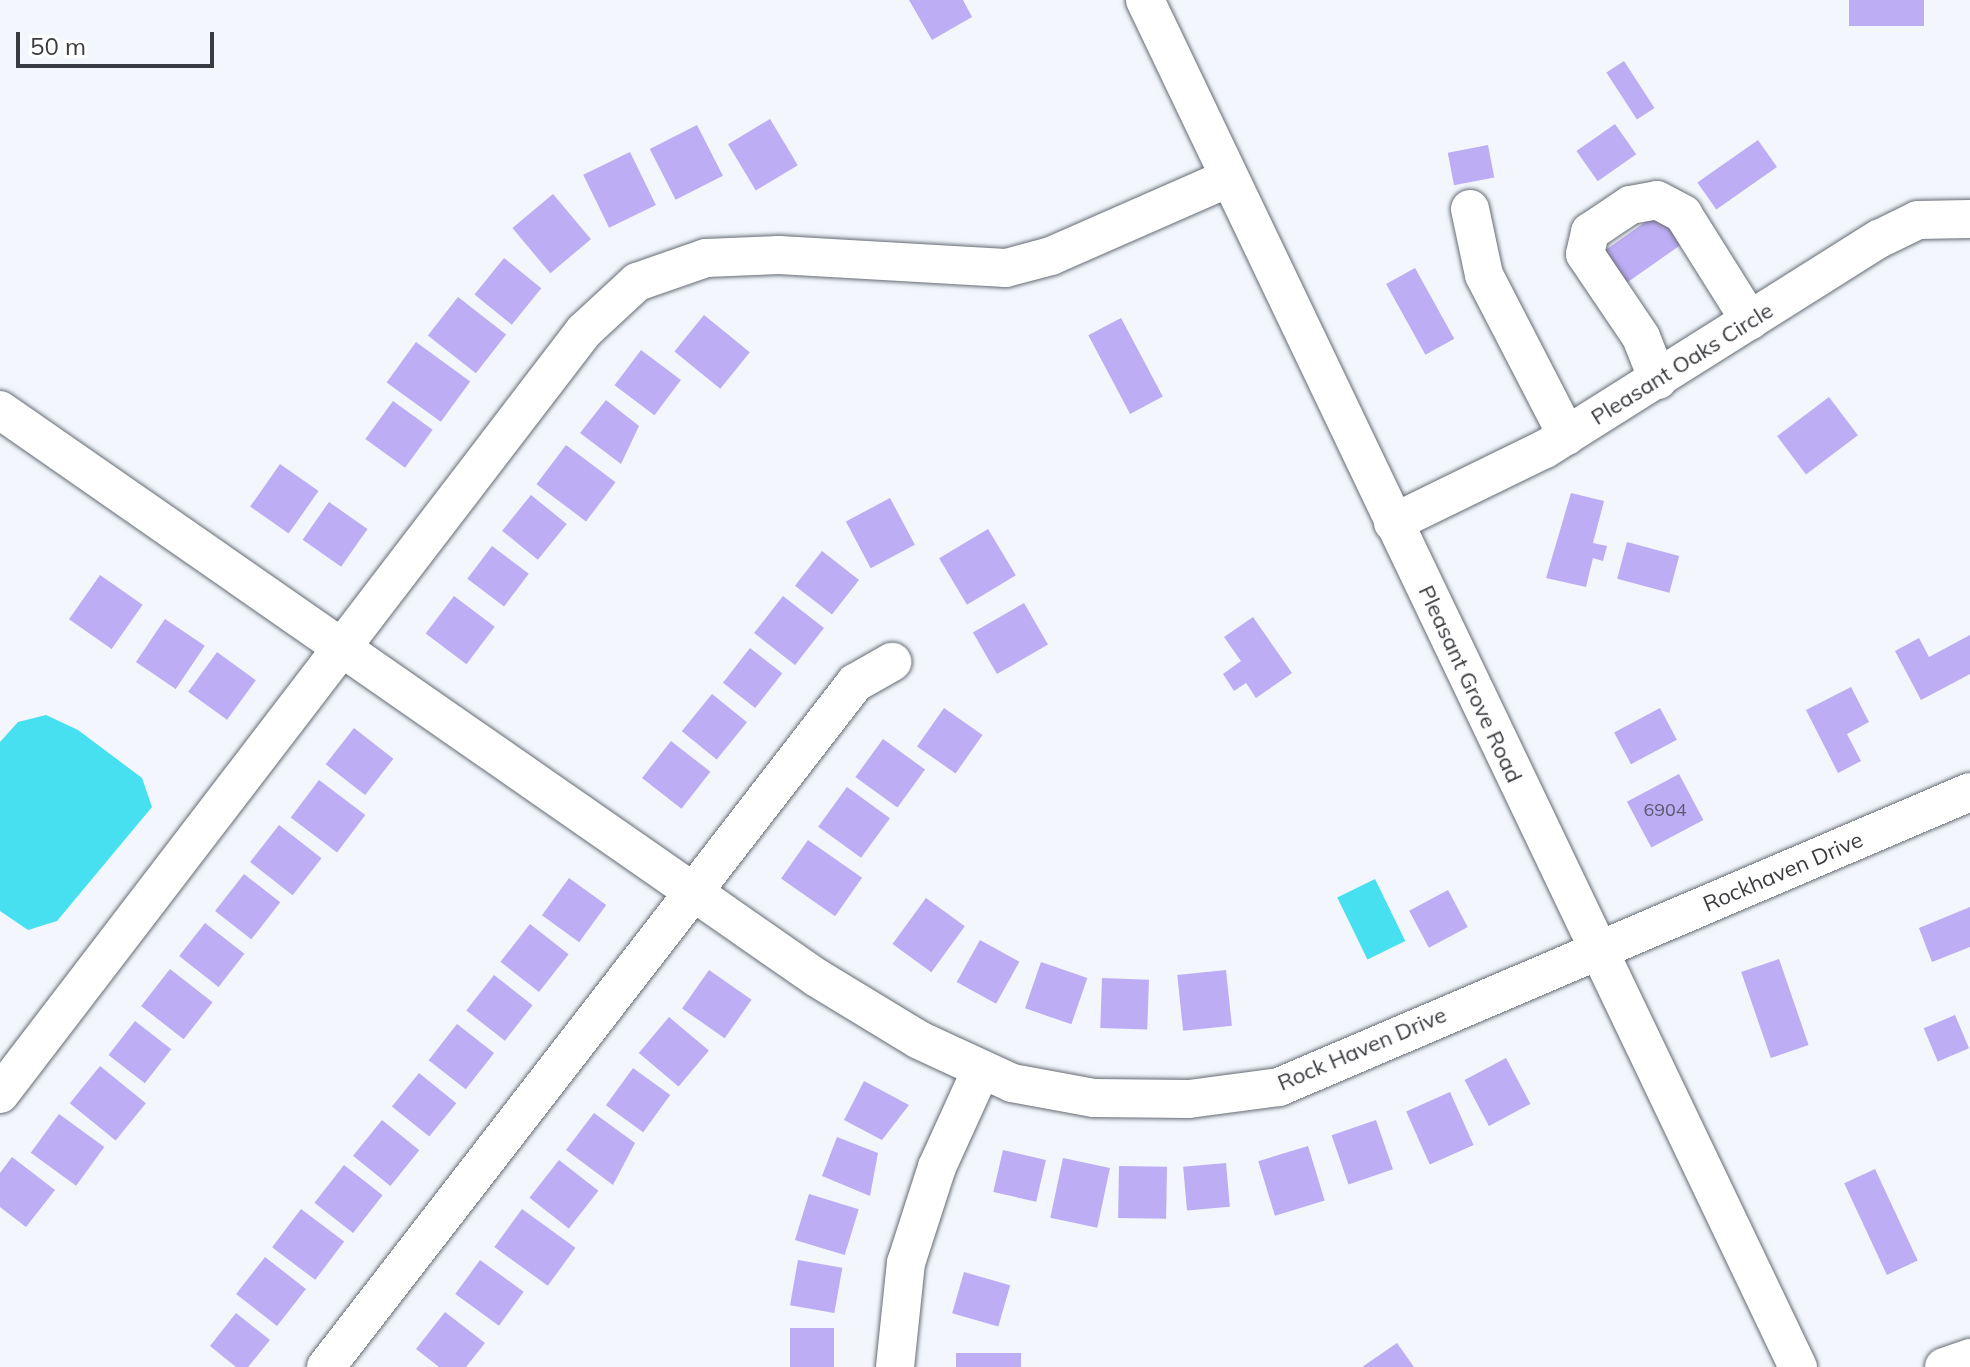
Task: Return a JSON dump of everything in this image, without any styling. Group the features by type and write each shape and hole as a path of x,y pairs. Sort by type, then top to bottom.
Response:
{"street":[{"name":"Pleasant Grove Road","path":"1148,2 1393,523 1798,1367"},
{"path":"0,1094 584,331 637,282 706,258 764,256 1006,268 1051,256 1229,178"},
{"path":"1658,380 1641,337 1585,254 1590,232 1630,205 1657,200 1683,214 1750,321"},
{"path":"1470,209 1484,275 1567,436"},
{"name":"Pleasant Oaks Circle","path":"1393,523 1567,436 1918,220 1970,219"},
{"name":"Rock Haven Drive","path":"0,410 817,978 980,1072 1094,1098 1189,1099 1279,1087 1596,949"},
{"path":"342,1361 694,890 855,683 892,662"},
{"name":"Rockhaven Drive","path":"1596,949 1970,792"},
{"path":"895,1367 906,1263 937,1167 980,1072"},
{"path":"1944,1367 1970,1358"}],"water":[{"path":"46,715 78,730 142,778 152,807 57,921 28,930 0,911 0,742 18,722"},
{"path":"1375,879 1405,941 1367,959 1337,897"}],"building":[{"path":"909,0 963,0 972,17 932,40"},
{"path":"1849,0 1924,0 1924,26 1849,26"},
{"path":"1624,61 1654,108 1637,119 1606,72"},
{"path":"770,119 798,165 756,191 728,144"},
{"path":"1615,124 1636,154 1598,181 1576,151"},
{"path":"697,125 723,176 676,200 650,149"},
{"path":"1758,140 1777,167 1716,209 1697,182"},
{"path":"1488,145 1494,177 1454,185 1448,153"},
{"path":"630,152 656,205 609,228 583,175"},
{"path":"553,194 591,239 550,273 512,228"},
{"path":"1664,209 1686,241 1617,290 1594,258"},
{"path":"504,258 541,288 512,325 474,295"},
{"path":"1415,268 1454,339 1425,355 1386,284"},
{"path":"458,297 506,335 476,373 428,336"},
{"path":"704,315 750,352 720,389 674,352"},
{"path":"1121,318 1163,397 1130,414 1088,335"},
{"path":"416,342 470,381 441,422 387,382"},
{"path":"641,350 681,380 654,415 615,385"},
{"path":"1829,397 1858,435 1806,474 1777,436"},
{"path":"606,400 639,426 621,464 580,433"},
{"path":"393,401 433,430 405,468 365,439"},
{"path":"566,445 616,482 586,521 537,484"},
{"path":"280,464 319,491 289,534 250,507"},
{"path":"1571,493 1604,501 1593,543 1607,546 1603,561 1593,558 1586,587 1546,578"},
{"path":"531,495 567,524 538,560 502,531"},
{"path":"890,498 915,545 871,568 846,521"},
{"path":"329,502 368,529 341,567 303,540"},
{"path":"988,529 1016,575 967,605 939,558"},
{"path":"1627,542 1679,556 1669,593 1617,579"},
{"path":"492,546 529,574 504,606 467,579"},
{"path":"822,551 859,580 832,615 795,586"},
{"path":"100,575 143,605 112,649 69,619"},
{"path":"454,596 495,627 466,664 426,634"},
{"path":"783,596 824,628 795,665 754,633"},
{"path":"1024,603 1048,645 997,674 973,632"},
{"path":"1253,617 1292,673 1256,698 1246,683 1234,691 1223,674 1241,661 1224,637"},
{"path":"165,619 205,646 176,689 136,662"},
{"path":"1970,635 1970,674 1921,700 1895,651 1919,638 1929,657"},
{"path":"750,648 782,673 755,708 723,683"},
{"path":"217,652 256,680 227,720 188,692"},
{"path":"1851,687 1869,722 1847,734 1861,761 1838,773 1806,710"},
{"path":"712,694 747,722 717,760 682,731"},
{"path":"944,708 983,735 956,773 917,747"},
{"path":"1660,708 1677,740 1631,764 1614,732"},
{"path":"354,728 393,759 365,795 326,764"},
{"path":"883,739 925,770 897,808 855,777"},
{"path":"671,741 710,772 681,809 642,778"},
{"path":"1679,774 1703,820 1651,848 1627,802"},
{"path":"319,780 365,815 337,852 291,818"},
{"path":"847,787 890,818 861,858 818,827"},
{"path":"279,825 322,858 293,895 250,862"},
{"path":"808,840 862,878 835,916 781,879"},
{"path":"244,874 280,902 251,939 215,911"},
{"path":"569,878 606,905 579,942 542,915"},
{"path":"1448,890 1468,927 1429,948 1409,911"},
{"path":"926,898 965,926 931,972 892,944"},
{"path":"1970,907 1970,947 1932,962 1919,928"},
{"path":"205,923 244,954 219,987 179,956"},
{"path":"530,924 569,954 539,992 500,962"},
{"path":"980,940 1019,962 996,1004 957,982"},
{"path":"1779,959 1809,1045 1771,1058 1741,972"},
{"path":"1041,962 1087,978 1071,1024 1025,1008"},
{"path":"170,969 213,1002 184,1039 141,1006"},
{"path":"709,970 752,1000 725,1038 682,1009"},
{"path":"1226,970 1232,1026 1183,1031 1177,975"},
{"path":"494,975 533,1005 505,1041 466,1010"},
{"path":"1102,978 1149,980 1147,1030 1100,1028"},
{"path":"1955,1015 1969,1048 1938,1061 1924,1028"},
{"path":"669,1017 709,1050 679,1086 639,1053"},
{"path":"135,1021 171,1049 145,1083 109,1055"},
{"path":"457,1024 494,1053 466,1089 429,1060"},
{"path":"1506,1058 1530,1104 1489,1126 1465,1080"},
{"path":"100,1066 146,1103 116,1140 70,1103"},
{"path":"633,1068 670,1095 643,1132 606,1105"},
{"path":"419,1073 456,1103 429,1137 392,1106"},
{"path":"864,1081 909,1105 882,1140 844,1120"},
{"path":"1450,1092 1474,1145 1430,1165 1406,1112"},
{"path":"594,1113 635,1143 613,1185 566,1150"},
{"path":"59,1114 104,1147 76,1186 31,1153"},
{"path":"382,1120 419,1150 390,1186 353,1156"},
{"path":"1376,1120 1393,1169 1348,1184 1332,1135"},
{"path":"837,1137 878,1153 870,1196 822,1176"},
{"path":"1308,1146 1325,1201 1275,1216 1258,1161"},
{"path":"1003,1150 1046,1160 1036,1202 993,1192"},
{"path":"12,1157 55,1190 26,1227 0,1207 0,1173"},
{"path":"1063,1158 1110,1168 1097,1228 1050,1218"},
{"path":"559,1160 598,1191 569,1229 529,1198"},
{"path":"1226,1163 1230,1207 1187,1211 1183,1167"},
{"path":"344,1165 383,1195 353,1233 314,1203"},
{"path":"1119,1166 1167,1167 1166,1219 1118,1218"},
{"path":"1875,1169 1918,1261 1887,1275 1844,1183"},
{"path":"809,1194 859,1209 845,1255 795,1240"},
{"path":"301,1209 344,1241 315,1280 272,1247"},
{"path":"522,1209 575,1248 548,1286 494,1247"},
{"path":"265,1257 306,1289 277,1326 236,1294"},
{"path":"480,1260 524,1292 499,1326 455,1294"},
{"path":"798,1260 842,1268 834,1313 790,1305"},
{"path":"964,1272 1010,1285 998,1327 952,1313"},
{"path":"445,1312 485,1343 466,1367 439,1367 416,1349"},
{"path":"236,1313 270,1340 248,1367 236,1367 210,1346"},
{"path":"790,1328 834,1328 834,1367 790,1367"},
{"path":"1397,1343 1414,1367 1362,1367"},
{"path":"956,1353 1021,1353 1021,1367 956,1367"}]}
